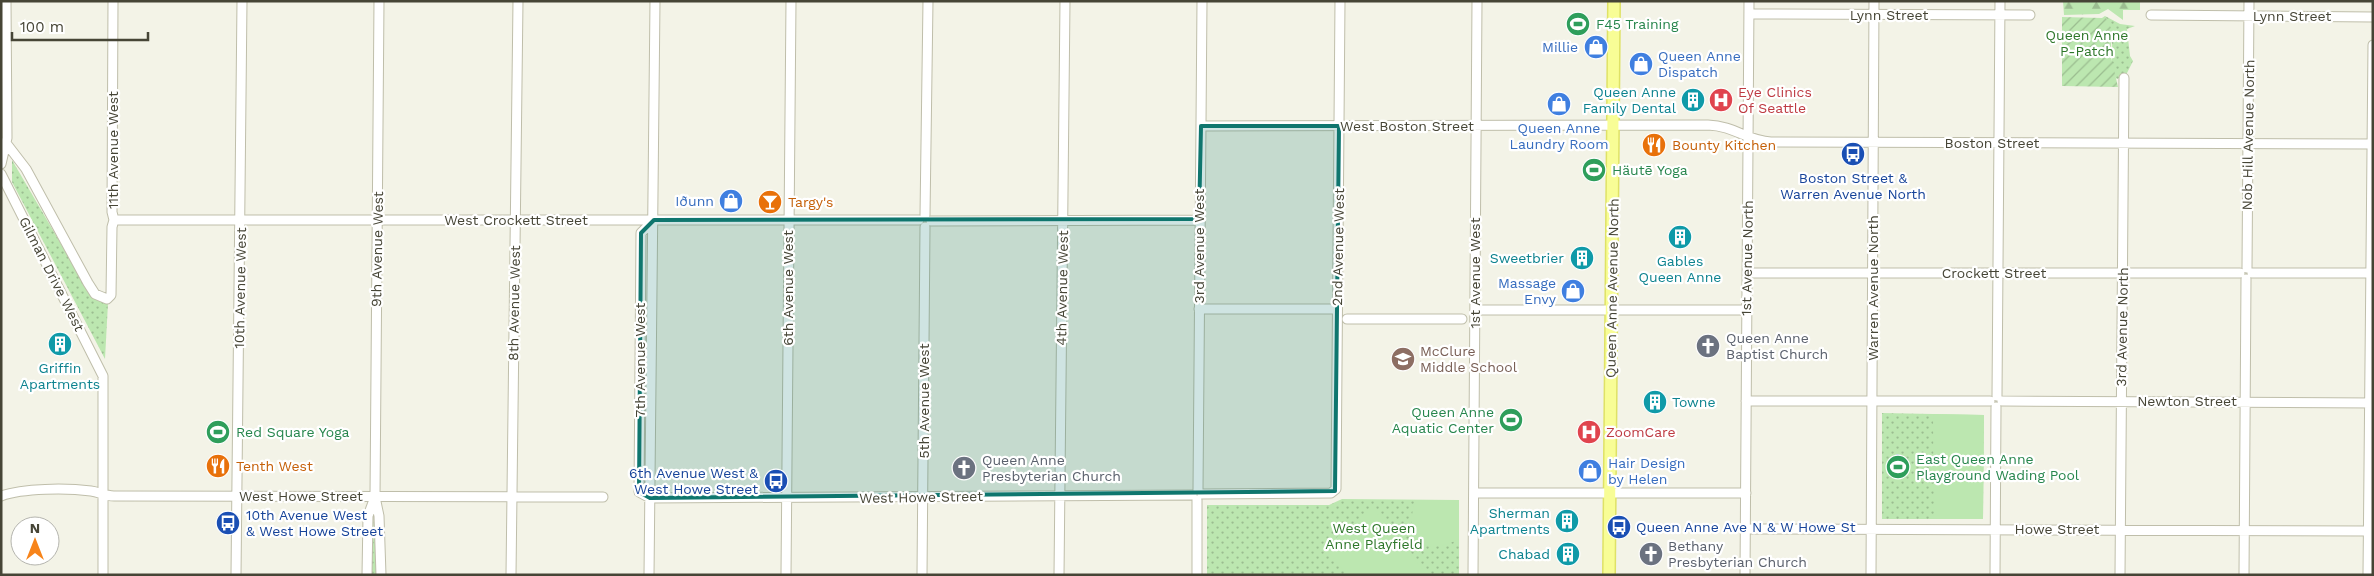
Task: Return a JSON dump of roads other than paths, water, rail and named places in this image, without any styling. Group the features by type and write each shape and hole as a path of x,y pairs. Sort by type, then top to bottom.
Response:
{"main road":[{"name":"Queen Anne Avenue North","path":"1609,575 1613,310 1614,1"}],"street":[{"path":"1,164 6,143 6,1"},
{"name":"11th Avenue West","path":"110,298 114,220 112,212 113,1"},
{"name":"10th Avenue West","path":"236,575 242,1"},
{"name":"9th Avenue West","path":"379,1 375,497 379,516 380,575"},
{"name":"8th Avenue West","path":"511,575 518,1"},
{"path":"654,220 655,1"},
{"name":"6th Avenue West","path":"786,575 791,1"},
{"name":"5th Avenue West","path":"922,575 928,1"},
{"name":"4th Avenue West","path":"1059,575 1065,1"},
{"name":"3rd Avenue West","path":"1197,575 1198,220 1202,1"},
{"name":"2nd Avenue West","path":"1334,493 1336,484 1340,1"},
{"name":"1st Avenue West","path":"1473,575 1477,1"},
{"name":"1st Avenue North","path":"1745,575 1749,1"},
{"name":"Warren Avenue North","path":"1871,575 1874,1"},
{"path":"1995,575 2000,1"},
{"name":"Nob Hill Avenue North","path":"2244,575 2249,1"},
{"name":"Lynn Street","path":"1749,14 2030,15"},
{"name":"Lynn Street","path":"2151,15 2373,17"},
{"path":"2368,575 2373,45"},
{"name":"3rd Avenue North","path":"2120,575 2124,78"},
{"name":"West Boston Street","path":"1201,126 1614,126"},
{"name":"Boston Street","path":"1614,126 1717,126 1732,128 1748,136 1771,142 2372,144"},
{"name":"Gilman Drive West","path":"6,143 26,168 88,284 95,294 102,298 110,298"},
{"name":"Gilman Drive West","path":"1,174 102,374 104,496"},
{"name":"West Crockett Street","path":"114,220 1198,220"},
{"name":"7th Avenue West","path":"650,498 639,492 641,233 654,220"},
{"name":"Crockett Street","path":"1747,274 2370,273"},
{"path":"1199,309 1337,309"},
{"path":"1475,310 1746,310"},
{"path":"1347,319 1462,319"},
{"name":"Newton Street","path":"1746,401 2371,403"},
{"name":"West Howe Street","path":"1,496 16,491 93,491 104,496 603,497"},
{"name":"West Howe Street","path":"650,498 1334,493"},
{"path":"1474,493 1746,494"},
{"path":"103,575 104,496"},
{"name":"9th Avenue West","path":"367,575 368,516 375,497"},
{"path":"649,575 650,498"},
{"name":"Howe Street","path":"1746,529 2368,531"}],"water":[{"name":"East Queen Anne Playground Wading Pool","path":"1897,454 1903,457 1906,464 1904,473 1896,478 1891,468 1891,460"}],"place":[{"name":"F45 Training","path":"1578,24"},
{"name":"Millie","path":"1596,47"},
{"name":"Queen Anne Dispatch","path":"1641,64"},
{"name":"Queen Anne Family Dental","path":"1693,100"},
{"name":"Eye Clinics Of Seattle","path":"1721,100"},
{"name":"Queen Anne Laundry Room","path":"1559,104"},
{"name":"Bounty Kitchen","path":"1654,145"},
{"name":"Boston Street & Warren Avenue North","path":"1853,154"},
{"name":"Häutē Yoga","path":"1594,170"},
{"name":"Iðunn","path":"731,201"},
{"name":"Targy's","path":"770,202"},
{"name":"Gables Queen Anne","path":"1680,237"},
{"name":"Sweetbrier","path":"1582,258"},
{"name":"Massage Envy","path":"1573,291"},
{"name":"Griffin Apartments","path":"60,344"},
{"name":"Queen Anne Baptist Church","path":"1708,346"},
{"name":"McClure Middle School","path":"1403,359"},
{"name":"Towne","path":"1655,402"},
{"name":"Queen Anne Aquatic Center","path":"1511,420"},
{"name":"Red Square Yoga","path":"218,432"},
{"name":"ZoomCare","path":"1589,432"},
{"name":"Tenth West","path":"218,466"},
{"name":"East Queen Anne Playground Wading Pool","path":"1898,467"},
{"name":"Queen Anne Presbyterian Church","path":"964,468"},
{"name":"Hair Design by Helen","path":"1590,471"},
{"name":"6th Avenue West & West Howe Street","path":"776,481"},
{"name":"Sherman Apartments","path":"1567,521"},
{"name":"10th Avenue West & West Howe Street","path":"228,523"},
{"name":"Queen Anne Ave N & W Howe St","path":"1619,527"},
{"name":"Chabad","path":"1568,554"},
{"name":"Bethany Presbyterian Church","path":"1651,554"}],"park label":[{"name":"Queen Anne P-Patch","path":"2087,43"},
{"name":"West Queen Anne Playfield","path":"1374,536"}]}
